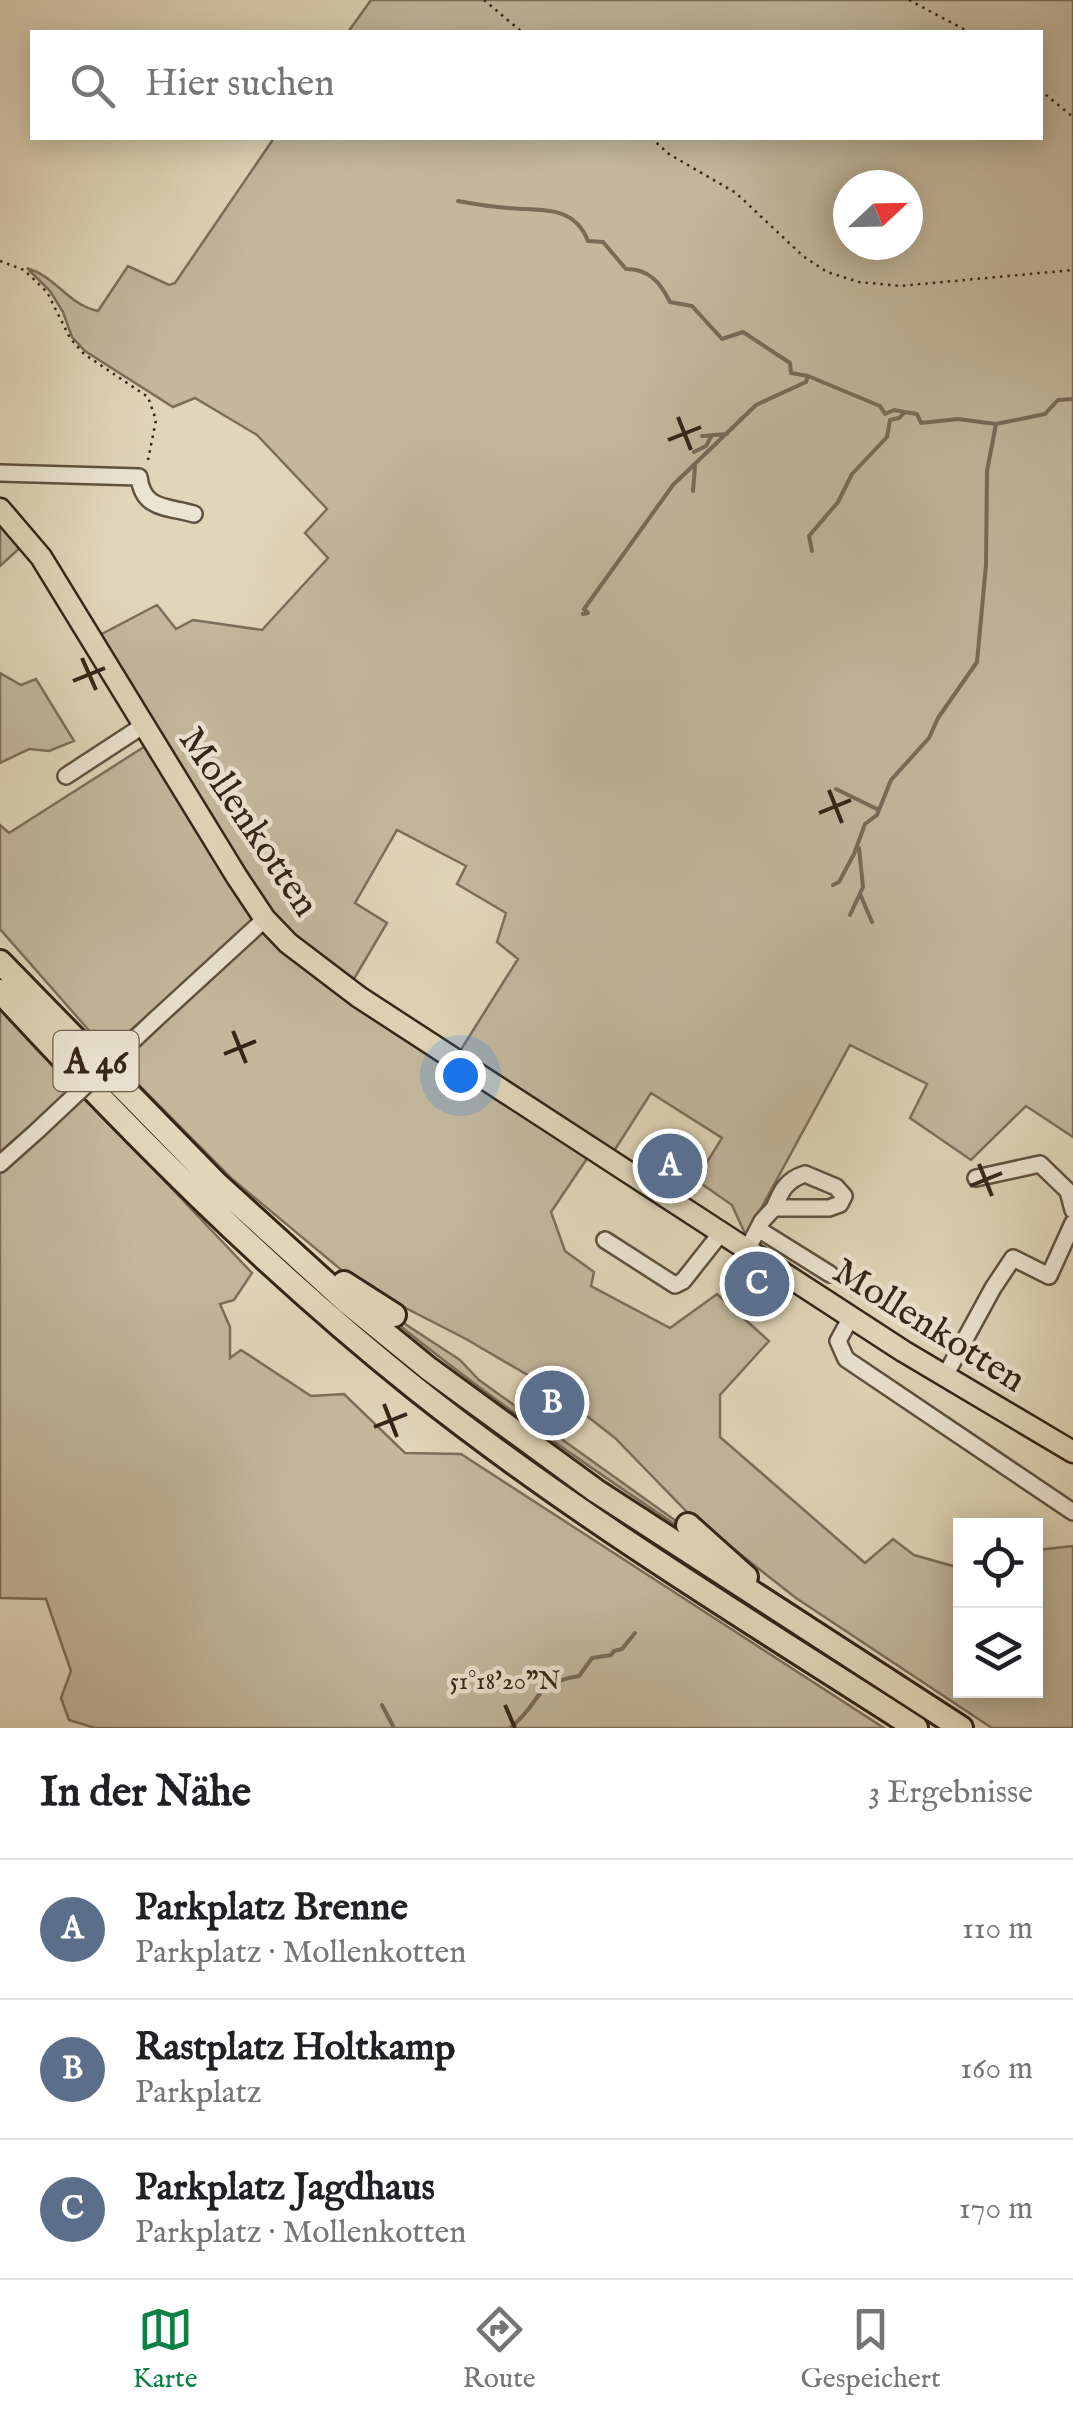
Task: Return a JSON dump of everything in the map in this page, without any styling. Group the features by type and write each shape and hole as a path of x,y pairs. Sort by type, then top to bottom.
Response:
{"highway":[{"name":"A 46","path":"0,962 172,1139 282,1244 429,1369 528,1443 960,1728"},
{"name":"A 46","path":"0,991 200,1200 306,1297 417,1390 583,1512 916,1728"},
{"path":"282,1244 394,1315"},
{"path":"688,1526 801,1626"}],"main road":[{"name":"Mollenkotten","path":"0,509 40,557 265,919 288,943 359,997 747,1250 944,1376 1073,1452"}],"street":[{"path":"0,473 138,477 140,494 148,502 194,514"},
{"path":"66,776 144,725"},
{"path":"0,1164 265,919"},
{"path":"976,1178 1040,1164 1068,1191 1073,1210"},
{"path":"747,1250 774,1208"},
{"path":"944,1376 1014,1258 1049,1276 1073,1223"},
{"path":"758,1229 830,1274"},
{"path":"604,1240 675,1286 721,1233"},
{"path":"851,1317 838,1341 846,1358 1073,1512"}],"path":[{"path":"484,0 520,30"},
{"path":"909,0 965,30"},
{"path":"1043,92 1073,117"},
{"path":"653,140 669,154 736,193 803,256 827,272 860,282 900,286 1073,270"},
{"path":"0,261 24,270 48,292 70,338 84,354 148,397 156,420 146,471 138,477"}],"shaded area":[{"path":"371,0 1073,0 1073,1137 1026,1106 971,1160 910,1118 927,1084 850,1045 746,1236 732,1205 696,1180 722,1138 651,1093 614,1151 460,1051 518,959 497,942 506,913 457,884 466,866 397,830 355,903 387,923 354,979 320,957 273,915 100,635 157,605 176,629 193,620 262,630 328,558 305,533 327,509 257,435 195,398 173,407 85,351 72,337 50,291 27,268 47,278 78,303 98,311 128,266 169,285 175,283 273,140 1043,140 1043,30 349,30"},
{"path":"0,521 22,546 0,566"},
{"path":"0,673 21,685 36,679 74,741 49,751 29,749 0,763"},
{"path":"147,745 257,919 107,1051 0,929 0,825 9,833"},
{"path":"264,930 588,1157 551,1212 565,1251 594,1272 591,1286 670,1328 717,1294 769,1341 720,1395 720,1437 865,1563 893,1539 914,1555 953,1566 953,1698 1043,1698 1043,1549 1073,1546 1073,1728 992,1728 796,1598 689,1514 615,1438 555,1391 466,1339 357,1283 231,1178 119,1065"},
{"path":"0,1006 73,1086 0,1157"},
{"path":"84,1096 252,1273 234,1300 220,1304 230,1327 230,1358 241,1350 311,1396 344,1394 405,1453 461,1454 884,1728 95,1728 69,1720 61,1698 71,1671 46,1599 0,1598 0,1173"},
{"path":"394,1321 402,1322 460,1360 479,1380 685,1531 537,1430"}],"waterway":[{"path":"458,201 561,214 577,223 588,241 603,242 626,269 653,278 670,302 692,306 722,339 743,332 790,363 791,373 808,376"},
{"path":"583,614 588,613 584,609 673,485 756,405 806,382 808,376 880,406 885,414 894,410 905,412"},
{"path":"812,551 809,536 838,502 852,474 887,437 890,420 905,412 917,414 921,423 958,419 996,424 1045,414 1058,400 1073,399"},
{"path":"833,885 839,882 854,854 865,824 877,815 891,780 929,738 938,718 977,662 986,565 987,471 996,424"},
{"path":"702,436 727,434"},
{"path":"694,452 706,446 711,437"},
{"path":"693,491 695,467"},
{"path":"836,789 879,810"},
{"path":"850,915 863,887 859,848"},
{"path":"860,894 872,922"},
{"path":"510,1728 545,1689 579,1676 592,1658 622,1649 635,1633"},
{"path":"382,1705 394,1728"}],"place":[{"name":"Parkplatz Brenne","path":"670,1166"},
{"name":"Parkplatz Jagdhaus","path":"757,1284"},
{"name":"Rastplatz Holtkamp","path":"552,1403"}]}
